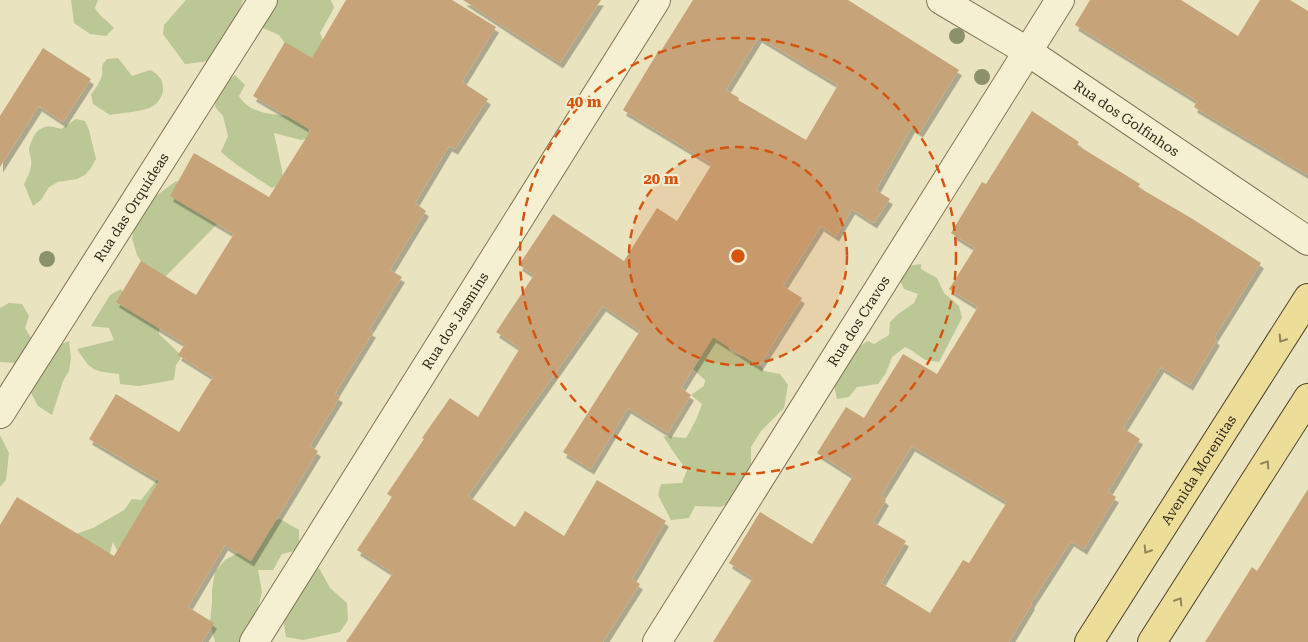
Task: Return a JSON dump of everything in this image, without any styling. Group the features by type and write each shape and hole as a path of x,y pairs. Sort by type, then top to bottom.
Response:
{"main road":[{"name":"Avenida Morenitas","path":"1088,642 1308,298"},
{"path":"1152,642 1308,398"}],"street":[{"name":"Rua das Orquídeas","path":"0,414 263,0"},
{"name":"Rua dos Jasmins","path":"254,642 656,0"},
{"name":"Rua dos Golfinhos","path":"941,0 1027,51 1308,241"},
{"name":"Rua dos Cravos","path":"657,642 1060,0"}],"green space":[{"path":"71,0 98,0 95,8 114,28 106,36 90,34 74,23"},
{"path":"186,0 243,0 230,36 212,59 185,64 163,34 164,25"},
{"path":"270,0 331,0 334,8 320,33 328,53 314,64 288,48 279,35 263,28 263,20"},
{"path":"118,58 132,76 150,70 159,77 162,81 163,90 161,97 155,105 140,110 110,115 93,104 91,94 101,78 103,65 107,59"},
{"path":"235,75 245,85 239,96 252,108 269,114 306,116 310,138 301,140 274,133 283,183 272,188 221,152 228,136 223,116 215,107 216,91"},
{"path":"76,119 85,121 96,159 85,175 77,179 58,182 49,187 41,200 33,206 24,184 31,169 29,149 33,138 42,128 53,127 61,129"},
{"path":"176,181 203,190 225,216 165,277 148,272 137,255 132,238 136,222 144,205"},
{"path":"921,264 921,269 937,278 944,293 959,306 962,318 939,362 925,360 905,347 892,357 886,373 878,384 857,387 849,397 837,399 833,381 857,348 868,341 874,344 889,335 890,322 914,303 918,294 904,289 900,280 902,267"},
{"path":"121,289 136,308 160,321 159,334 182,356 176,365 174,380 139,386 120,384 119,374 94,369 86,362 77,349 114,340 109,328 91,326 110,295"},
{"path":"9,303 22,304 29,316 25,328 33,341 52,348 69,341 71,358 69,371 63,381 52,415 38,406 15,363 0,362 0,308"},
{"path":"670,317 726,343 731,352 741,356 751,351 764,371 780,374 788,385 784,408 761,431 751,447 749,475 733,502 720,507 695,506 689,518 671,520 658,495 661,484 682,483 687,470 663,436 686,438 702,404 691,395 704,386 705,380 693,369 681,363"},
{"path":"0,435 9,453 6,480 0,487"},
{"path":"176,460 121,558 113,542 109,556 51,543 93,528 124,510 132,499 141,500 156,481 159,469"},
{"path":"280,519 299,530 299,550 282,554 273,570 258,570 262,592 254,624 245,642 215,642 210,623 215,572 225,560 251,546 258,523"},
{"path":"319,568 330,588 347,603 348,620 340,632 303,640 286,637 283,619 303,577"}],"building":[{"path":"346,0 452,0 496,27 462,82 488,99 455,149 449,146 415,203 426,211 390,270 402,277 369,330 373,332 335,394 340,397 310,446 318,451 251,561 225,545 188,607 214,623 202,642 0,642 0,525 17,497 114,556 159,481 89,439 116,394 179,432 213,377 178,355 185,344 116,302 141,261 196,295 234,234 170,196 194,153 269,197 311,130 253,96 285,42 312,58"},
{"path":"463,0 601,0 560,63"},
{"path":"693,0 848,0 959,70 920,132 912,127 876,190 890,199 874,223 852,209 836,236 821,226 783,286 802,298 759,366 713,337 681,388 691,395 668,433 628,408 591,469 563,452 640,331 603,306 468,496 515,527 525,511 564,536 597,480 666,521 632,579 640,584 603,642 346,642 393,573 357,550 392,497 387,494 450,398 478,417 520,348 496,332 534,275 519,265 553,214 624,261 657,208 677,221 712,164 623,110 659,50 661,51","holes":["759,37 838,85 806,140 738,100 739,98 726,90"]},
{"path":"1090,0 1181,0 1238,36 1260,0 1290,0 1308,11 1308,175 1194,107 1197,101 1075,25"},
{"path":"43,48 91,79 63,122 39,106 0,167 0,116"},
{"path":"1032,111 1079,142 1077,145 1140,184 1138,187 1261,263 1214,338 1217,340 1190,385 1161,367 1123,428 1140,439 1108,492 1116,497 1084,549 1071,541 1031,603 1009,642 713,642 753,578 729,563 760,512 812,544 853,476 817,453 846,407 864,418 903,354 937,374 978,307 949,289 975,248 951,233 982,182 986,184","holes":["912,446 1007,502 969,563 963,560 930,613 881,583 906,541 873,522 886,500 881,496"]},
{"path":"1308,489 1308,642 1205,642 1252,567 1257,571"}]}
